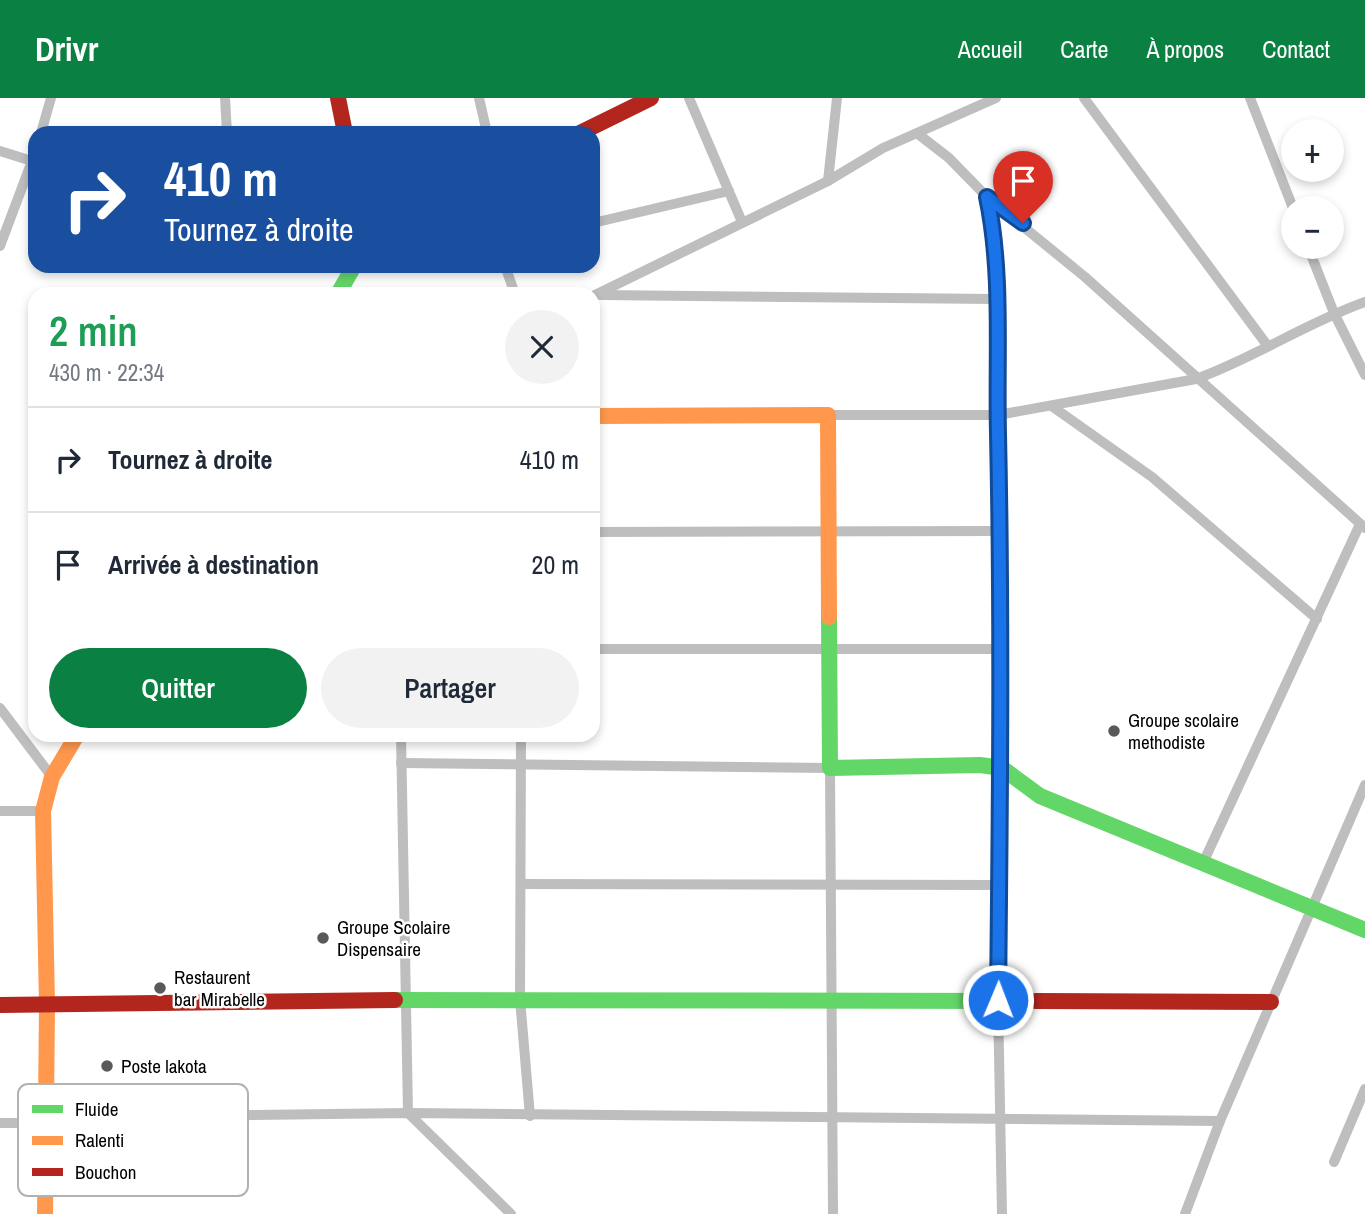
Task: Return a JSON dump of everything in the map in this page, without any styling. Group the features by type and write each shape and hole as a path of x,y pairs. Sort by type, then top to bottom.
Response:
{"street":[{"path":"43,126 51,98"},
{"path":"225,98 227,126"},
{"path":"338,98 344,126"},
{"path":"480,98 486,126"},
{"path":"594,126 651,98"},
{"path":"689,98 742,222"},
{"path":"828,181 837,98"},
{"path":"600,292 828,181 883,148 996,98"},
{"path":"1084,98 1267,345"},
{"path":"1250,98 1288,196"},
{"path":"918,134 949,158 987,197 1023,223 1362,526 1203,863"},
{"path":"0,151 28,158"},
{"path":"0,246 28,174"},
{"path":"600,221 729,191"},
{"path":"987,197 994,230 1000,531 1002,768 998,1000 1002,1214"},
{"path":"1313,259 1334,313 1365,375"},
{"path":"600,295 996,299"},
{"path":"600,416 998,415 1053,407 1196,379 1223,369 1334,313 1365,302"},
{"path":"1053,407 1152,477 1317,619"},
{"path":"828,415 831,534 828,648 834,1000 833,1214"},
{"path":"600,532 831,534 1000,531"},
{"path":"600,649 1000,649"},
{"path":"0,708 52,776"},
{"path":"46,1084 43,811 52,776 73,742"},
{"path":"401,742 408,1113 511,1214"},
{"path":"521,742 520,999 530,1116"},
{"path":"401,763 830,768 980,765 1002,768 1040,796 1365,930"},
{"path":"1185,1214 1220,1121 1365,785"},
{"path":"0,811 43,811"},
{"path":"522,884 999,885"},
{"path":"0,1005 520,999 1271,1002"},
{"path":"1334,1162 1365,1089"},
{"path":"248,1115 408,1113 1220,1121"},
{"path":"0,1123 18,1123"},
{"path":"45,1196 45,1214"}],"traffic: fast":[{"path":"342,287 350,273"},
{"path":"829,617 830,768 980,765 1002,768 1040,796 1365,930"},
{"path":"395,1000 1036,1001"}],"traffic: slow":[{"path":"600,416 828,415 829,617"},
{"path":"46,1084 43,811 52,777 73,742"},
{"path":"45,1196 45,1214"}],"traffic: jam":[{"path":"338,98 344,126"},
{"path":"594,126 651,98"},
{"path":"0,1005 395,1000"},
{"path":"1036,1001 1271,1002"}],"place":[{"name":"Groupe scolaire methodiste","path":"1114,731"},
{"name":"Groupe Scolaire Dispensaire","path":"323,938"},
{"name":"Restaurent bar Mirabelle","path":"160,988"},
{"name":"Poste lakota","path":"107,1066"}],"route":[{"path":"998,1000 1002,768 1000,531 995,248 987,197 1023,223"}]}
